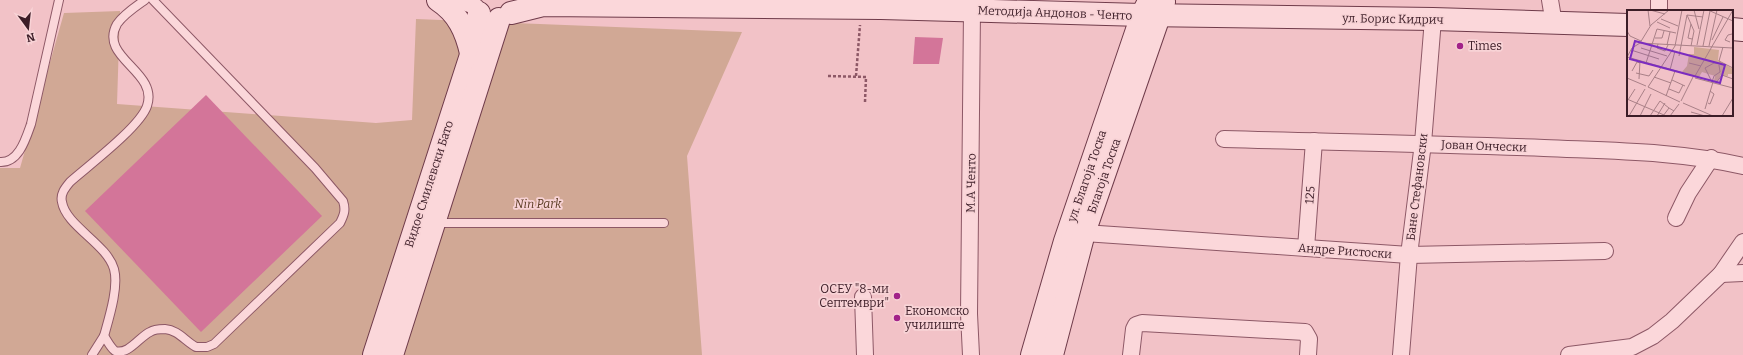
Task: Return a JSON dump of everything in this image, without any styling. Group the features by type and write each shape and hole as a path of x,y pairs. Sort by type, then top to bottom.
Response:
{"street":[{"path":"438,0 448,6 459,20 467,37 471,55"},
{"path":"1550,0 1554,24"},
{"name":"Методија Андонов - Ченто","path":"488,7 539,2 881,4 972,10 1154,8"},
{"name":"Видое Смилевски Бато","path":"374,355 471,55 488,7"},
{"name":"Видое Смилевски Бато","path":"392,355 433,223 488,7"},
{"name":"ул. Борис Кидрич","path":"1154,8 1554,24 1627,25"},
{"name":"Благоја Тоска","path":"1052,355 1084,233 1154,8"},
{"name":"ул. Благоја Тоска","path":"1032,355 1065,241 1154,8"},
{"name":"М.А Ченто","path":"971,355 969,314 972,10"},
{"name":"Бане Стефановски","path":"1401,355 1409,255 1423,143 1433,19"},
{"path":"1733,29 1743,30"},
{"name":"Јован Ончески","path":"1224,139 1423,143 1644,152 1711,158 1743,166"},
{"name":"125","path":"1306,248 1314,142"},
{"path":"1676,218 1688,193 1711,158"},
{"name":"Андре Ристоски","path":"1084,233 1409,255 1605,251"},
{"path":"1569,355 1632,351 1672,321 1721,274 1743,242"},
{"path":"1721,274 1743,273"},
{"path":"863,297 866,355"},
{"path":"1131,355 1134,329 1136,324 1142,323 1304,332 1309,338 1308,355"}],"lane":[{"path":"0,162 6,162 16,155 25,141 31,124 59,0"},
{"path":"92,355 104,336 112,308 115,269 108,256 66,213 61,201 64,190 70,182 136,124 147,107 150,95 147,84 116,48 113,39 117,25 126,14 145,0"},
{"path":"104,336 114,350 120,353 128,352 149,332 158,329 166,329 179,333 196,348 207,347 214,344 340,223 345,207 343,201 315,168 153,0"},
{"path":"433,223 664,223"}],"path":[{"path":"856,76 860,22"},
{"path":"828,76 866,77 865,102"}],"green space":[{"name":"Nin Park","path":"120,11 117,104 376,123 412,120 416,19 742,32 687,156 702,355 0,355 0,168 20,168 64,13"}],"building":[{"path":"915,37 943,38 939,64 913,64"},
{"path":"206,95 322,216 201,332 85,211"}],"place":[{"name":"Times","path":"1460,46"},
{"name":"ОСЕУ \"8-ми Септември\"","path":"897,296"},
{"name":"Економско училиште","path":"897,318"}]}
